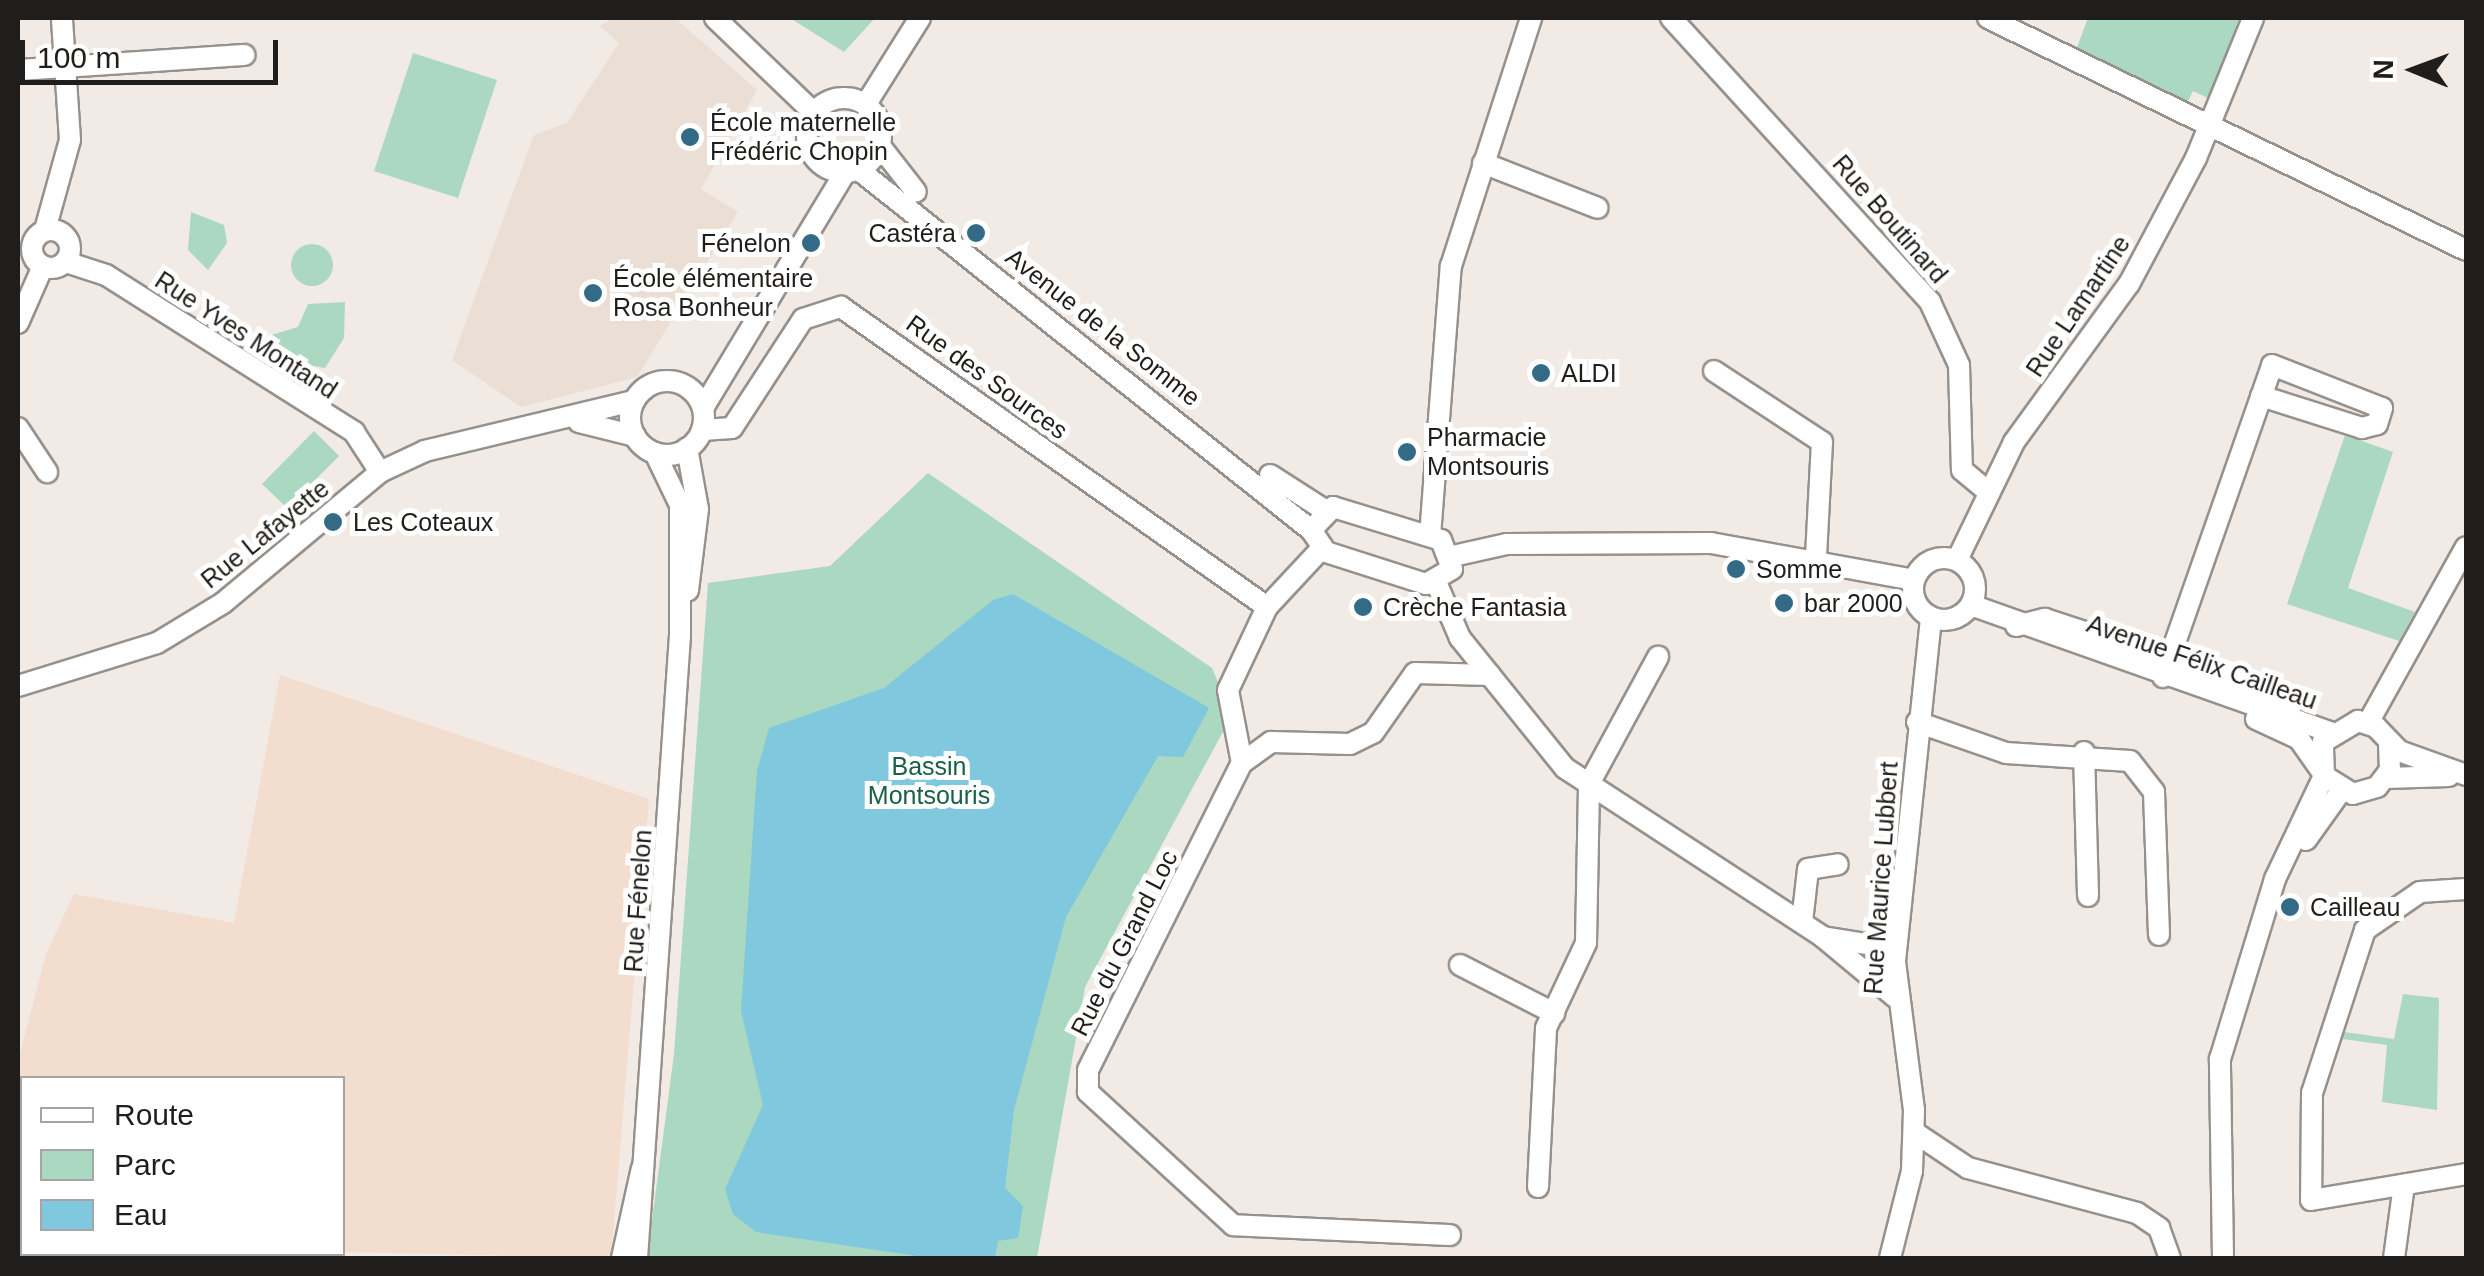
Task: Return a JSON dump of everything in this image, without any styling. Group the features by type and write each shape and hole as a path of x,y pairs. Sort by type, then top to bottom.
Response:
{"street":[{"path":"18,322 31,252 46,230 70,140 62,18"},
{"path":"715,18 814,113"},
{"path":"866,104 920,18"},
{"path":"1430,536 1450,266 1531,18"},
{"name":"Rue Boutinard","path":"1671,18 1930,302 1959,364 1962,470 1987,491"},
{"path":"1988,18 2206,131 2466,250"},
{"name":"Rue Lamartine","path":"1958,560 1987,491 2129,284 2206,131 2253,18"},
{"path":"18,70 246,54"},
{"path":"698,399 725,376 824,205 880,146 880,123 866,104 844,97 814,113 807,142 823,167 824,205"},
{"name":"Avenue de la Somme","path":"880,146 898,175 988,256 1323,509"},
{"path":"1484,163 1598,208"},
{"path":"823,167 852,172"},
{"name":"Avenue de la Somme","path":"852,172 1316,539"},
{"path":"31,252 66,262 68,238 46,230"},
{"name":"Rue Yves Montand","path":"66,262 106,275 354,432 380,472"},
{"name":"Rue des Sources","path":"702,430 732,428 803,319 842,308 1267,607"},
{"path":"2261,396 2362,428 2377,424 2382,408 2272,365 2261,396 2166,668 2289,708 2316,708"},
{"path":"1714,371 1822,442 1816,556"},
{"path":"658,382 698,399 702,430 688,448 656,453 635,436 634,401 658,382"},
{"name":"Rue Lafayette","path":"18,686 158,643 223,603 380,472 452,443 634,401"},
{"name":"Rue Lafayette","path":"542,422 635,436"},
{"path":"18,428 48,472"},
{"name":"Rue Fénelon","path":"642,1168 680,636 698,510 688,448"},
{"name":"Rue Fénelon","path":"656,453 680,505 680,636"},
{"path":"1454,556 1430,536 1323,509 1316,539 1267,607 1228,690 1242,763 1271,742 1350,744 1373,734 1414,674 1490,675"},
{"path":"1316,539 1436,582 1490,675 1589,784 1824,936 1895,997"},
{"path":"1436,582 1454,556 1507,544 1711,543 1816,556 1914,580"},
{"path":"2466,547 2368,724 2389,743 2466,776"},
{"path":"1932,560 1958,560 1975,585 1971,605 1957,618 1931,618 1917,605 1914,580 1932,560"},
{"name":"Avenue Félix Cailleau","path":"1971,605 2016,626 2166,668 2228,703 2289,708 2330,732 2368,724"},
{"name":"Rue Maurice Lubbert","path":"1890,1258 1914,1132 1895,997 1896,949 1931,618"},
{"path":"1538,1188 1554,1013 1586,943 1589,784 1658,657"},
{"path":"2228,703 2299,739 2324,776 2341,791 2366,793 2386,778 2466,776"},
{"path":"1917,722 2006,754 2084,752 2130,760 2154,792 2159,935"},
{"path":"2223,1258 2220,1060 2266,911 2324,776 2320,753 2330,732"},
{"path":"2386,778 2389,743"},
{"path":"2084,752 2088,896"},
{"name":"Rue du Grand Loc","path":"1242,763 1088,1070 1088,1092 1233,1224 1450,1235"},
{"path":"2266,911 2341,791"},
{"path":"1802,922 1808,868 1838,864"},
{"path":"2466,889 2420,892 2365,930 2312,1093 2311,1200 2466,1174"},
{"path":"1824,936 1896,949"},
{"path":"1460,965 1554,1013"},
{"path":"1914,1132 1968,1168 2137,1213 2159,1228 2170,1258"},
{"path":"622,1258 642,1168"},
{"path":"636,1258 642,1168"},
{"path":"2394,1258 2404,1186"}],"shaded area":[{"path":"613,18 675,18 757,90 701,189 738,212 637,377 521,407 452,360 534,135 567,123 619,43 600,26"},
{"path":"280,675 649,799 611,1258 345,1252 345,1076 20,1076 18,1207 18,1062 46,954 74,894 234,923"},
{"path":"18,1207 20,1256 391,1258 18,1258"}],"green space":[{"path":"790,18 875,18 844,52"},
{"path":"2088,18 2239,18 2210,99 2193,91 2183,112 2076,50"},
{"path":"413,53 497,80 458,198 374,171"},
{"path":"191,212 224,225 227,243 208,270 188,250"},
{"path":"312,244 327,250 333,265 327,280 312,286 297,280 291,265 297,250"},
{"path":"345,302 344,338 325,368 296,363 265,337 298,327 308,304"},
{"path":"314,431 339,456 287,508 262,484"},
{"path":"2345,435 2393,452 2348,588 2415,612 2399,641 2287,604"},
{"name":"Bassin Montsouris","path":"928,473 1212,668 1232,715 1085,987 1037,1258 647,1258 674,1054 708,583 830,566"},
{"path":"2403,994 2439,998 2437,1110 2382,1102 2387,1045 2335,1038 2337,1031 2394,1039"}],"water":[{"name":"Bassin Montsouris","path":"1013,594 1209,708 1183,757 1158,756 1066,917 1014,1110 1005,1188 1023,1206 1018,1238 998,1241 995,1258 930,1258 756,1232 733,1214 725,1189 763,1105 741,1011 757,771 769,728 884,688 993,600"}],"railway":[{"path":"65,1256 85,1258"}],"place":[{"name":"École maternelle Frédéric Chopin","path":"690,137"},
{"name":"Castéra","path":"976,233"},
{"name":"Fénelon","path":"811,243"},
{"name":"École élémentaire Rosa Bonheur","path":"593,293"},
{"name":"ALDI","path":"1541,373"},
{"name":"Pharmacie Montsouris","path":"1407,452"},
{"name":"Les Coteaux","path":"333,522"},
{"name":"Somme","path":"1736,569"},
{"name":"bar 2000","path":"1784,603"},
{"name":"Crèche Fantasia","path":"1363,607"},
{"name":"Cailleau","path":"2290,907"}]}
